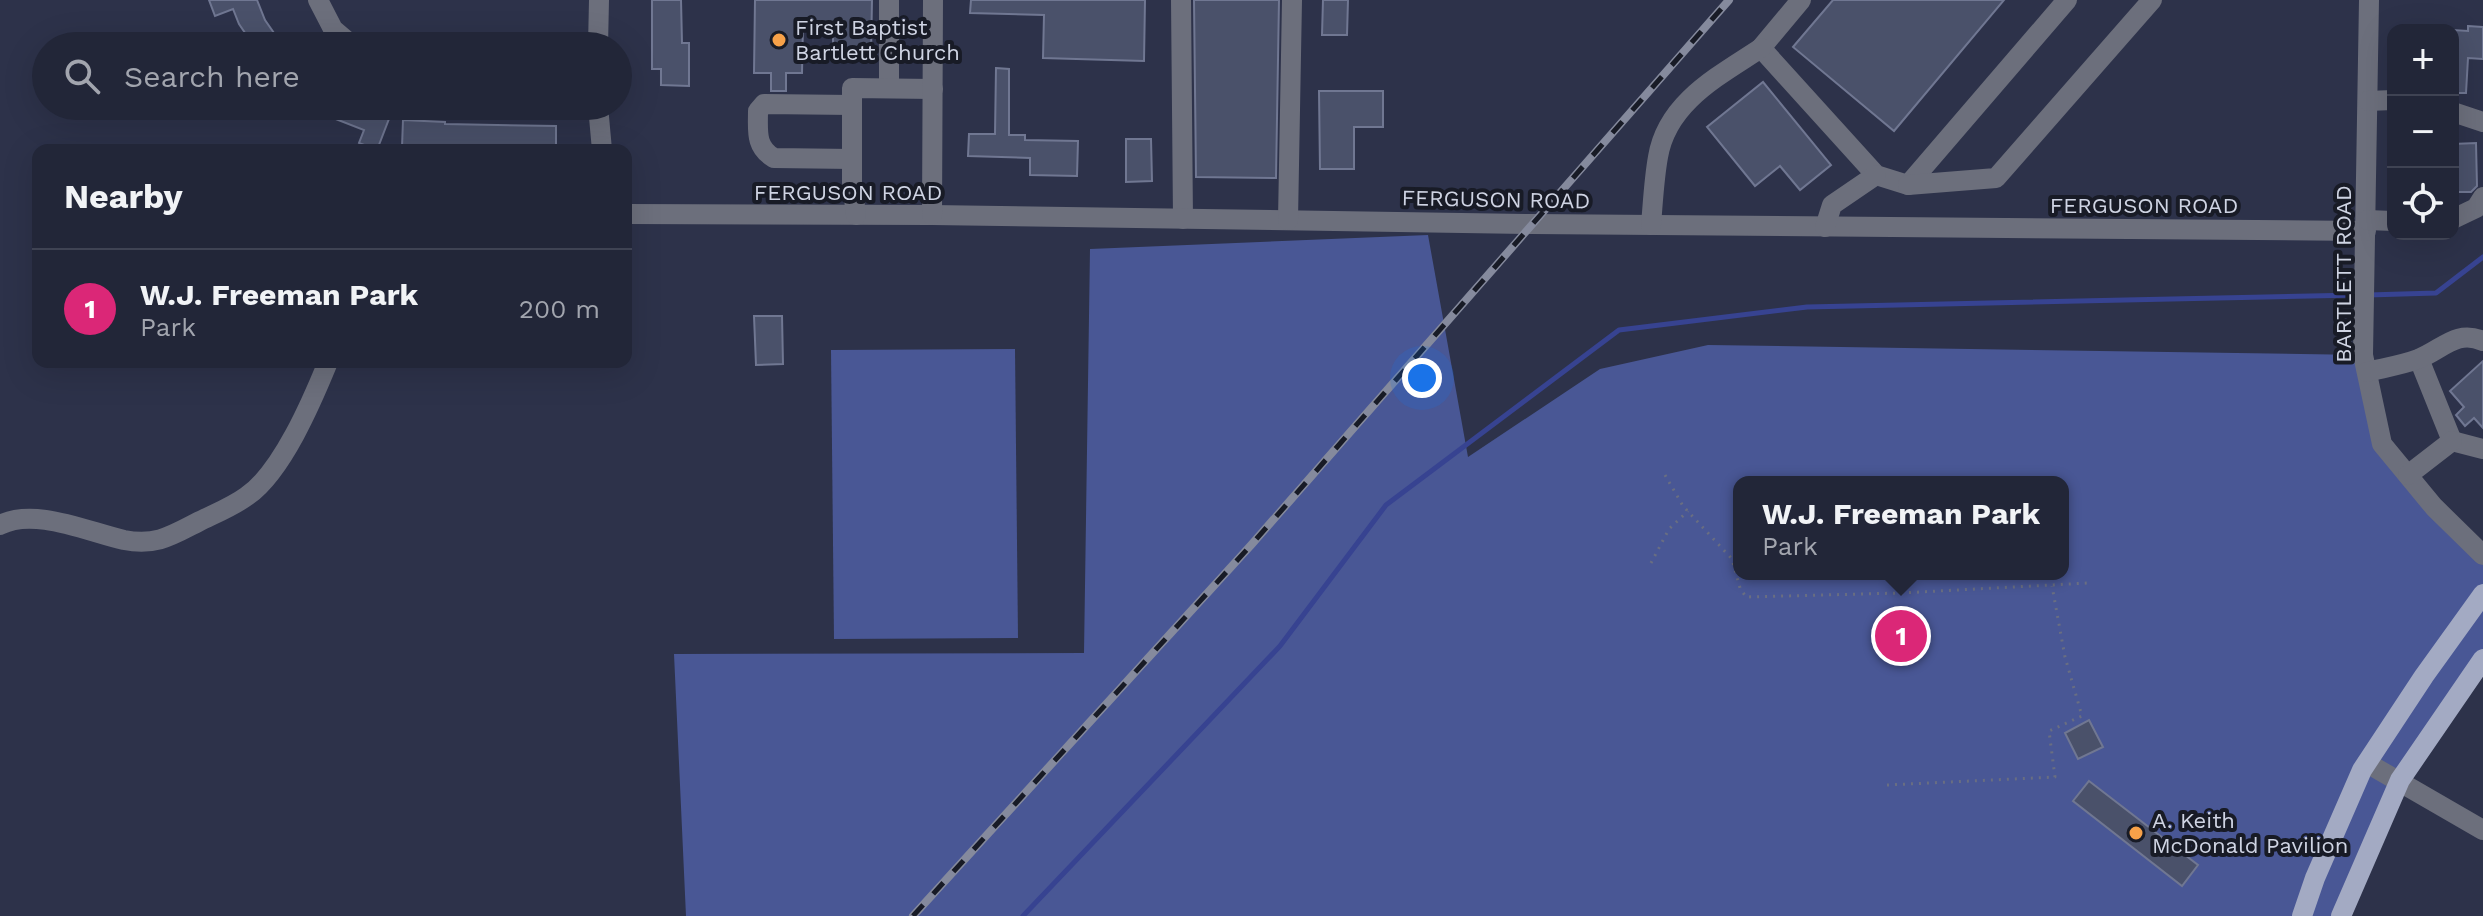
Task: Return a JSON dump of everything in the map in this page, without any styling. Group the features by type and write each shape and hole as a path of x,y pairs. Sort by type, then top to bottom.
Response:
{"main road":[{"path":"2302,916 2315,878 2367,763 2483,594"},
{"path":"2341,916 2400,780 2483,659"}],"street":[{"path":"318,0 337,32"},
{"path":"598,32 599,0"},
{"path":"889,0 889,88"},
{"path":"932,215 933,0"},
{"path":"1181,0 1183,219"},
{"path":"1288,220 1292,0"},
{"path":"1651,225 1658,154 1673,120 1693,93 1761,48 1801,0"},
{"path":"1908,185 2067,0"},
{"path":"1761,48 1876,175 1908,185 1996,178 2152,0"},
{"name":"BARTLETT ROAD","path":"2369,0 2363,355 2382,444 2434,507 2483,555"},
{"path":"856,215 852,88 933,89"},
{"path":"2368,101 2387,100"},
{"path":"852,105 764,104 758,111 758,139 765,152 774,158 852,159"},
{"path":"2459,114 2483,122"},
{"path":"599,120 601,144"},
{"path":"1825,227 1832,205 1876,175"},
{"path":"2459,216 2476,208 2483,197"},
{"name":"FERGUSON ROAD","path":"632,214 1825,227 2366,226 2387,222"},
{"path":"2367,372 2419,359 2456,338 2472,336 2483,341"},
{"path":"2419,359 2452,441"},
{"path":"0,525 28,517 125,540 147,543 164,539 246,497 260,485 274,467 311,402 325,368"},
{"path":"2452,441 2483,449"},
{"path":"2408,475 2452,441"},
{"path":"2367,763 2483,830"}],"path":[{"path":"1665,475 1688,511 1733,563"},
{"path":"1651,563 1669,529 1688,511"},
{"path":"1738,580 1746,597 2088,583"},
{"path":"1887,785 2055,777 2049,731 2082,716 2065,657 2052,586"}],"shaded area":[{"path":"1428,235 1468,457 1600,369 1708,345 2363,355 2382,444 2483,555 2483,659 2451,703 2341,916 686,916 674,654 1084,653 1090,249"},
{"path":"1015,349 1018,638 834,639 831,350"}],"building":[{"path":"209,0 257,0 273,32 244,32 233,9 215,16"},
{"path":"652,0 681,0 682,43 689,43 689,86 661,85 661,69 652,69"},
{"name":"First Baptist Bartlett Church","path":"755,0 872,0 871,54 833,53 833,26 803,25 802,73 786,73 786,91 771,91 771,73 754,73"},
{"path":"971,0 1145,0 1144,61 1043,58 1044,15 970,13"},
{"path":"1194,0 1279,0 1276,178 1196,177"},
{"path":"1323,0 1348,0 1347,35 1322,35"},
{"path":"1833,0 2004,0 1894,131 1793,47"},
{"path":"2468,26 2483,27 2483,59 2468,58 2466,93 2459,93 2459,30 2468,31"},
{"path":"996,68 1009,69 1009,135 1025,135 1025,140 1078,141 1077,176 1030,175 1030,158 968,156 969,134 995,134"},
{"path":"1763,82 1831,165 1800,190 1780,166 1755,186 1707,127"},
{"path":"1319,91 1383,91 1383,127 1354,127 1354,169 1320,169"},
{"path":"338,120 389,120 379,144 359,143 364,130"},
{"path":"403,120 556,126 556,144 402,144"},
{"path":"1126,139 1151,139 1152,181 1126,182"},
{"path":"2476,143 2477,186 2471,192 2459,192 2459,144"},
{"path":"754,316 782,316 783,364 756,365"},
{"path":"2483,361 2483,428 2474,418 2465,426 2456,415 2464,407 2450,391"},
{"path":"2089,720 2103,747 2078,759 2065,733"},
{"name":"A. Keith McDonald Pavilion","path":"2089,781 2198,865 2182,886 2073,801"}],"waterway":[{"path":"2368,295 2436,293 2483,257"},
{"path":"1023,916 1280,646 1386,505 1619,330 1807,307 2358,295"}],"railway":[{"path":"913,916 1252,544 1729,0"}],"place":[{"name":"First Baptist Bartlett Church","path":"779,40"},
{"name":"W.J. Freeman Park","path":"1901,636"},
{"name":"A. Keith McDonald Pavilion","path":"2136,833"}]}
